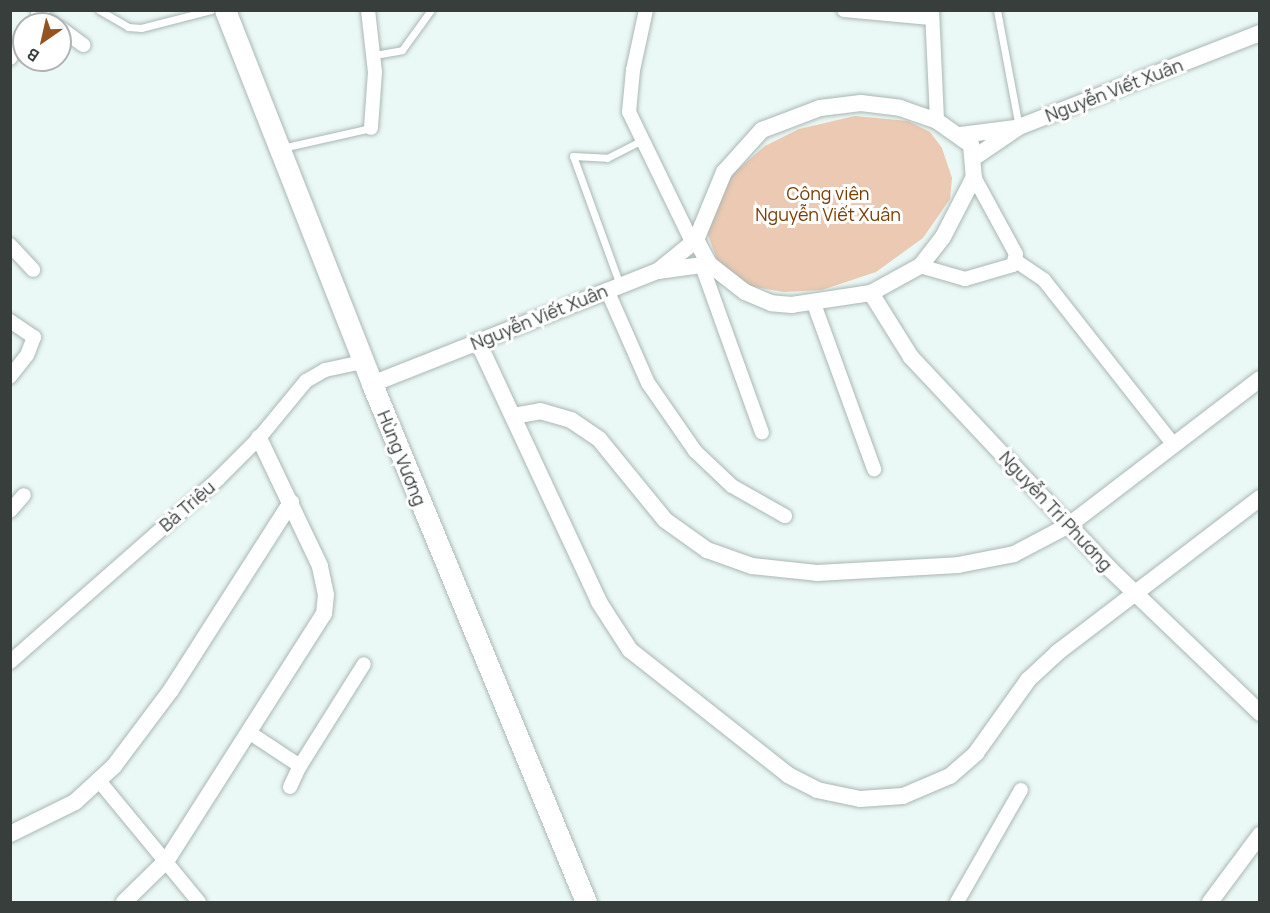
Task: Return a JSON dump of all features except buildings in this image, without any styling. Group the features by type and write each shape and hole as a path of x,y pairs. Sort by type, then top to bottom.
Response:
{"main road":[{"name":"Hùng Vương","path":"225,10 372,384 586,903"}],"street":[{"path":"368,10 375,55 371,129"},
{"path":"646,10 629,104 640,141 706,265 762,434"},
{"path":"844,10 932,14 937,121"},
{"name":"Nguyễn Viết Xuân","path":"975,157 1005,139 1017,127 1260,33"},
{"path":"72,37 83,45"},
{"path":"658,271 694,241 724,172 762,130 820,108 861,102 900,108 937,121 961,135 975,157 974,177 943,237 920,266 871,293 814,304 771,303 745,291 706,265"},
{"path":"961,135 1017,127"},
{"path":"974,177 1016,261 1044,280 1174,445"},
{"path":"10,245 33,270"},
{"path":"920,266 965,279 1001,271 1016,261"},
{"name":"Nguyễn Viết Xuân","path":"372,384 658,271 706,265"},
{"path":"614,288 648,383 695,451 732,486 785,516"},
{"name":"Nguyễn Tri Phương","path":"871,293 910,357 1110,569 1260,713"},
{"path":"814,304 874,469"},
{"path":"10,321 34,337 27,355 10,377"},
{"path":"478,342 599,602 630,650 788,775 817,790 860,799 903,796 950,776 976,753 1028,680 1058,652 1260,498"},
{"name":"Bà Triệu","path":"10,662 218,479 259,438 306,381 325,370 364,362"},
{"path":"513,416 540,411 571,420 599,439 665,520 707,550 752,566 817,573 958,565 1014,554 1069,525 1260,379"},
{"path":"124,903 167,860 250,733 326,605 320,566 259,438"},
{"path":"10,511 24,495"},
{"path":"10,834 56,813 100,782 171,690 291,502"},
{"path":"290,787 300,766 364,664"},
{"path":"250,733 300,766"},
{"path":"100,782 144,838 167,860 199,903"},
{"path":"957,903 1022,790"},
{"path":"1210,903 1260,835"}],"lane":[{"path":"99,10 128,27 141,28 211,10"},
{"path":"375,55 402,50 431,10"},
{"path":"997,10 1017,127"},
{"path":"279,149 371,129"},
{"path":"614,288 573,156 607,158 640,141"}],"green space":[{"name":"Công viên Nguyễn Viết Xuân","path":"855,116 908,121 930,132 942,148 952,178 950,199 923,238 876,272 822,290 784,292 749,286 719,265 706,230 723,186 736,171 765,146 799,129"}]}
